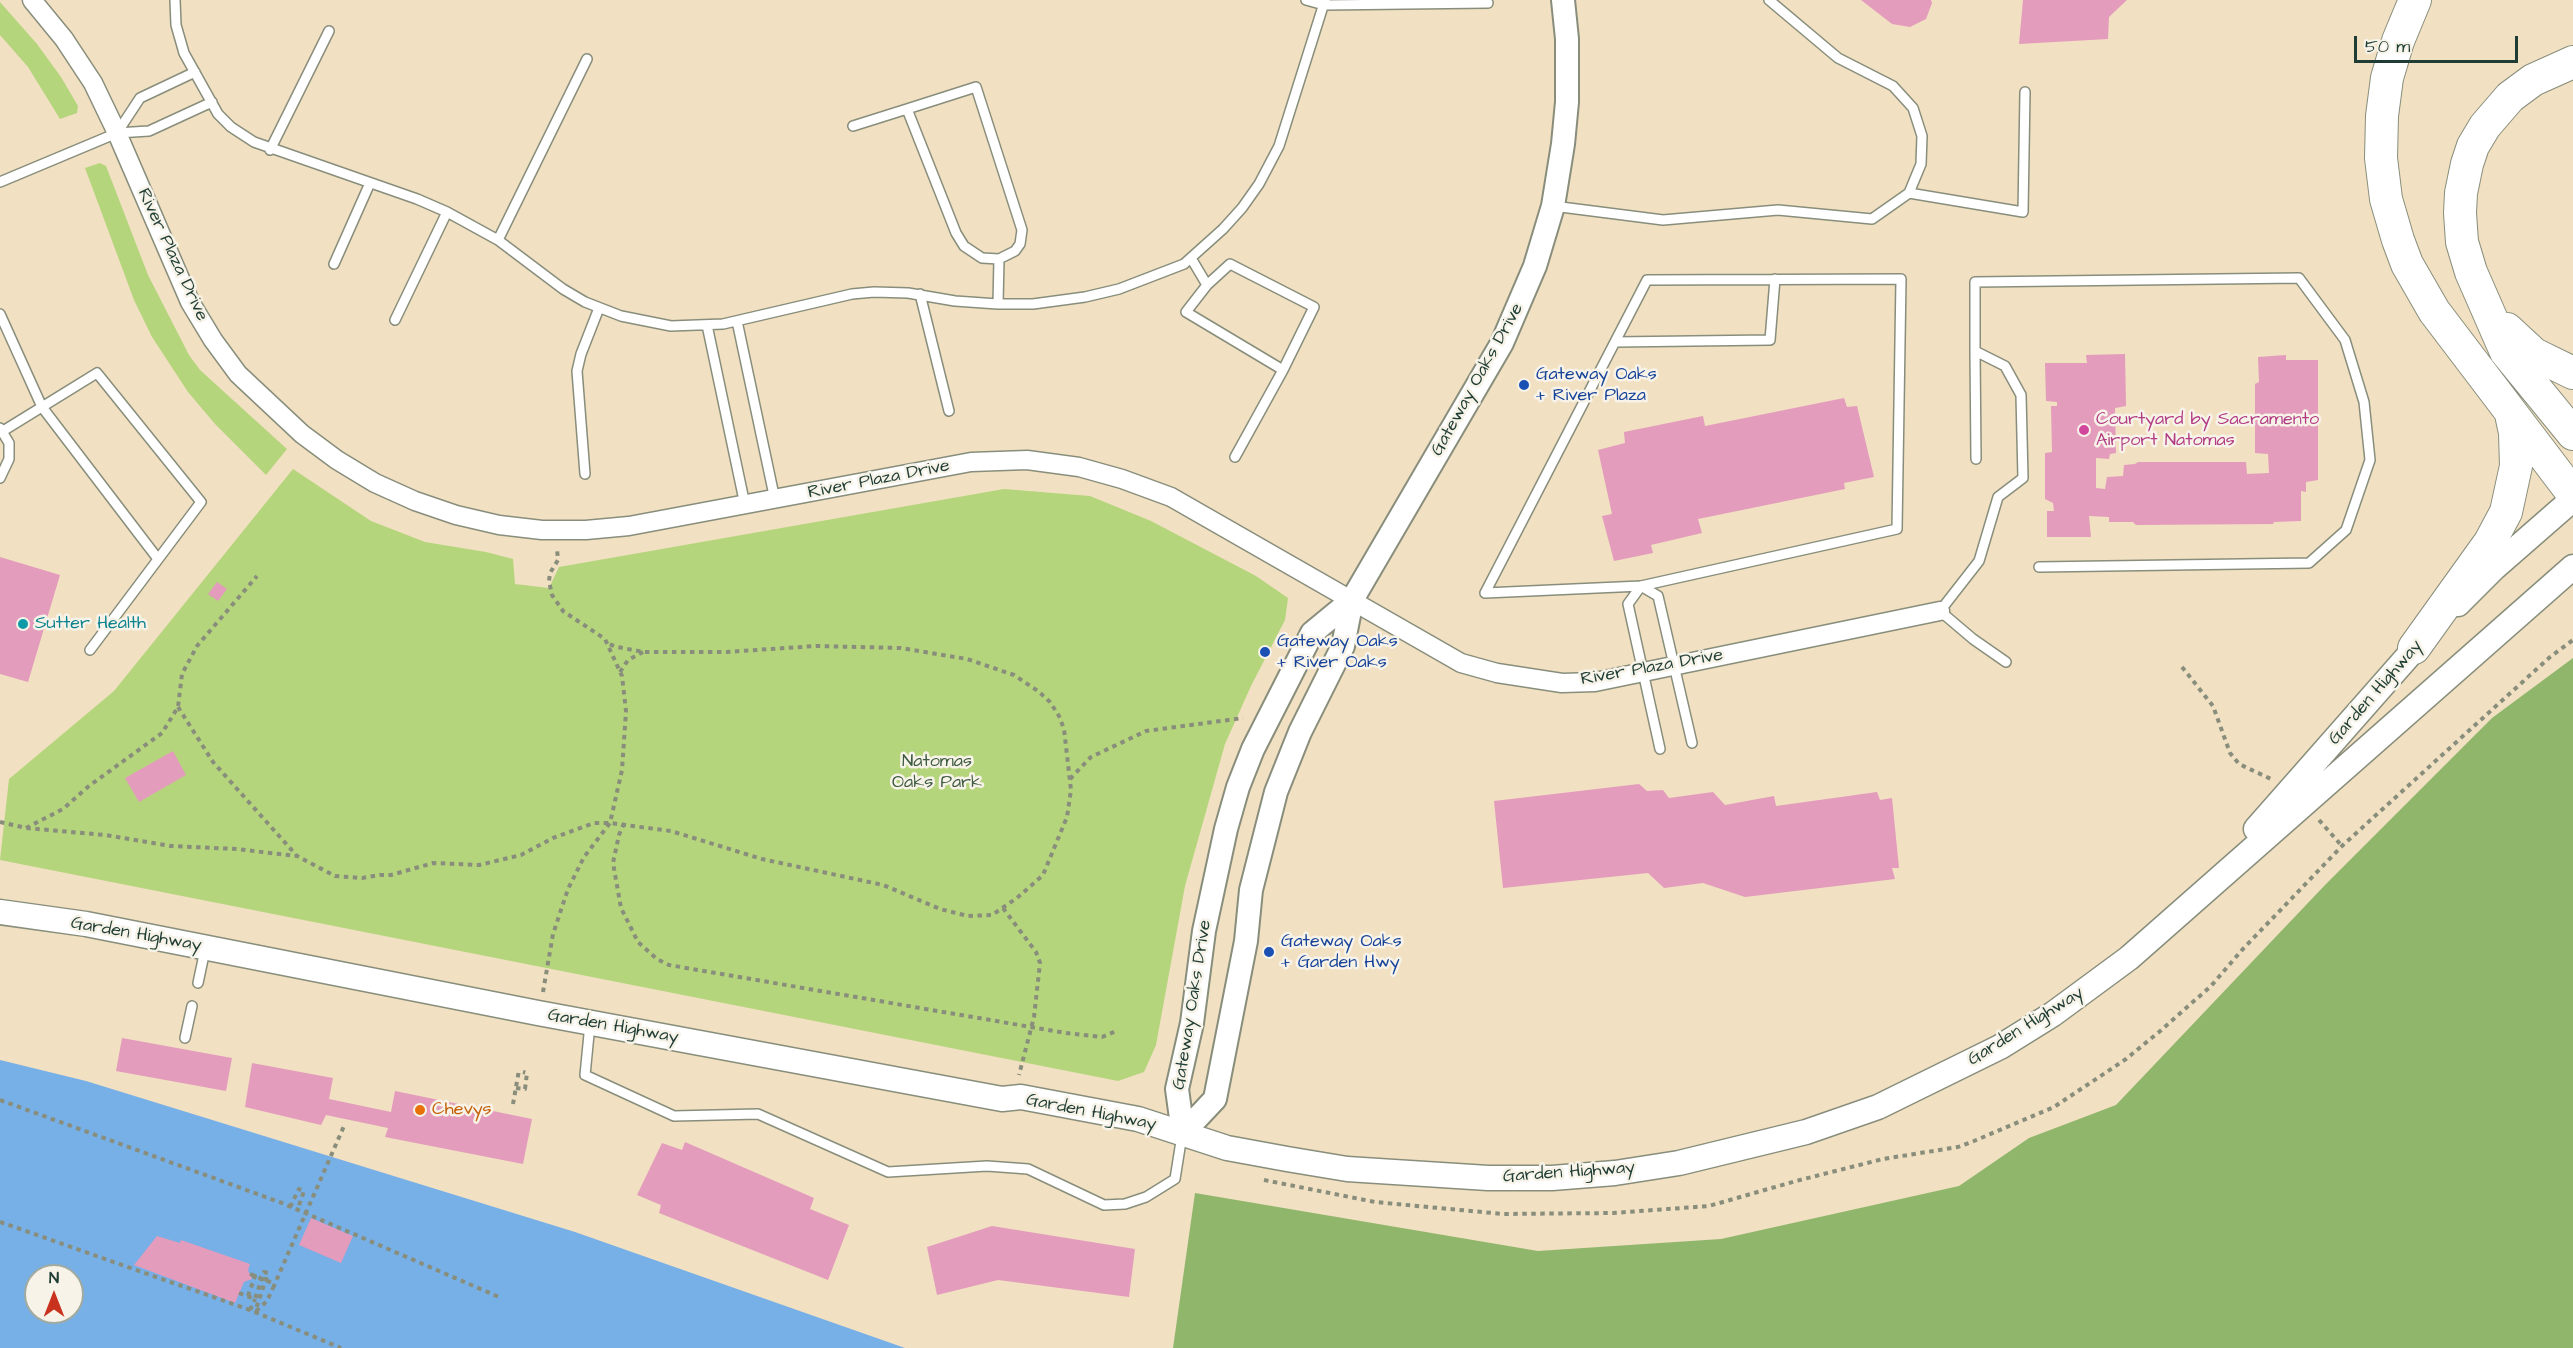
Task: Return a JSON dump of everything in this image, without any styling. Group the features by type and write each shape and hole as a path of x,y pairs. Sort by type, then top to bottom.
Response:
{"highway":[{"path":"2415,0 2398,41 2387,78 2382,116 2381,158 2386,199 2404,256 2422,291 2573,494"},
{"path":"2573,62 2559,66 2533,80 2510,97 2485,126 2473,146 2461,193 2460,213 2462,242 2471,272 2506,352 2573,434"},
{"path":"2481,294 2498,319 2519,342 2534,354 2573,373"},
{"path":"2414,648 2490,542 2506,512 2516,466 2515,433 2511,413"}],"main road":[{"name":"Garden Highway","path":"2193,901 2414,648 2494,568 2573,499"},
{"name":"Garden Highway","path":"0,912 86,924 538,1013 1002,1099 1021,1097 1138,1119 1227,1148 1347,1169 1488,1178 1552,1178 1615,1173 1679,1163 1746,1148 1806,1132 1878,1107 2000,1047 2053,1014 2128,958 2573,567"}],"street":[{"name":"River Plaza Drive","path":"32,0 64,39 93,83 190,302 213,340 238,374 302,434 337,460 375,483 415,501 456,515 499,525 586,530 629,526 971,462 1027,460 1079,467 1172,497 1461,663 1497,673 1562,683 1595,682 1940,611"},
{"name":"Gateway Oaks Drive","path":"1183,1133 1215,1099 1246,941 1251,890 1276,792 1300,732 1343,646 1352,600 1502,344 1535,266 1552,206 1563,144 1567,102 1567,39 1563,0"},
{"name":"Gateway Oaks Drive","path":"1183,1133 1177,1089 1194,1012 1204,931 1226,829 1238,787 1253,748 1312,633 1352,600"}],"lane":[{"path":"176,0 176,25 184,53 218,114 231,127 270,150 370,183 447,212 498,240 563,289 599,308 646,322 672,326 737,321 874,291 920,294 955,301 1033,304 1096,295 1152,278 1191,258 1223,230 1259,184 1279,146 1324,2"},
{"path":"1306,0 1488,3"},
{"path":"1552,206 1663,220 1778,210 1872,219 1909,194 1921,164 1922,136 1913,108 1893,86 1838,58 1769,0"},
{"path":"270,150 329,31"},
{"path":"498,240 587,59"},
{"path":"117,133 140,98 195,72"},
{"path":"853,126 976,87 1022,230 1020,244 1015,251 999,259 982,258 964,246 956,233 907,109"},
{"path":"1909,194 2023,212 2025,92"},
{"path":"0,182 117,133 149,131 212,102"},
{"path":"334,264 370,183"},
{"path":"395,320 447,212"},
{"path":"1191,258 1207,285"},
{"path":"998,304 999,259"},
{"path":"1235,457 1282,370 1314,307 1230,264 1207,285 1186,312 1282,370"},
{"path":"1976,459 1975,282 2299,278 2345,340 2364,402 2370,460 2346,530 2309,563 2039,567"},
{"path":"1615,342 1770,340 1775,279"},
{"path":"1901,279 1897,529 1641,586 1485,593 1615,342 1647,280 1901,279"},
{"path":"920,294 949,411"},
{"path":"585,474 577,371 581,354 599,308"},
{"path":"0,314 42,407 158,560"},
{"path":"737,321 775,500"},
{"path":"707,325 745,505"},
{"path":"1975,351 2005,366 2021,395 2024,478 1998,497 1979,561 1940,611 1973,639 2006,662"},
{"path":"0,478 9,459 9,442 1,429 98,373 201,502 90,650"},
{"path":"1641,586 1658,596 1692,743"},
{"path":"1641,586 1628,604 1660,749"},
{"path":"198,983 206,948"},
{"path":"185,1038 192,1006"},
{"path":"590,1022 585,1075 674,1116 758,1114 888,1172 987,1166 1028,1169 1104,1204 1125,1204 1146,1197 1175,1179 1183,1133"}],"path":[{"path":"538,1013 553,934 567,889 584,858 610,823 622,770 626,711 620,672 606,643 597,633 563,611 552,595 550,573 558,560 555,530"},
{"path":"26,828 63,809 89,786 162,733 178,707 182,674 198,646 257,576"},
{"path":"178,707 213,762 297,856 334,876 362,878 380,874 391,875 433,862 479,866 521,855 553,838 594,823 624,823 680,833 762,859 883,885 954,914 992,915 1043,875 1067,817 1070,779 1064,729 1050,702 1014,675 967,659 876,646 816,646 726,652 644,652 606,643"},
{"path":"620,672 628,660 644,652"},
{"path":"2182,667 2213,706 2230,753 2239,764 2291,789"},
{"path":"1070,779 1091,757 1146,731 1244,718"},
{"path":"0,822 26,828 105,835 171,846 236,849 297,856"},
{"path":"624,823 618,835 613,863 621,908 638,942 663,962 682,968 1102,1037 1116,1031"},
{"path":"1003,908 1036,952 1040,963 1032,1026 1018,1079"},
{"path":"513,1104 516,1088 521,1071 527,1073 525,1089 516,1088"},
{"path":"0,1100 290,1207 499,1297"},
{"path":"253,1311 267,1301 344,1126"},
{"path":"290,1207 299,1189 304,1191 296,1211 306,1215"},
{"path":"0,1222 253,1311 340,1348"},
{"path":"264,1272 268,1273 253,1311 264,1272"},
{"path":"248,1296 255,1276 250,1274 274,1286"},
{"path":"239,1293 255,1299"}],"green space":[{"path":"0,2 37,44 61,77 78,106 77,113 60,119 28,67 0,35"},
{"path":"100,163 106,166 148,275 189,355 200,370 287,449 266,475 215,424 188,392 152,337 134,300 85,168"},
{"name":"Natomas Oaks Park","path":"293,469 371,521 425,542 513,559 515,584 549,588 559,567 1004,489 1090,496 1151,521 1256,576 1288,598 1285,620 1251,686 1225,744 1185,886 1156,1045 1144,1072 1118,1081 0,860 9,779 114,691"},
{"path":"2573,658 2573,1348 1173,1348 1195,1193 1538,1251 1721,1239 1959,1186 2029,1138 2116,1105 2325,885 2492,718"}],"water":[{"path":"0,1060 86,1081 575,1232 905,1348 0,1348"}],"building":[{"path":"1861,0 1931,0 1932,3 1926,19 1910,27 1892,24"},
{"path":"2023,0 2127,0 2109,17 2108,39 2019,44"},
{"name":"Courtyard by Sacramento Airport Natomas","path":"2125,354 2126,406 2115,408 2116,453 2110,454 2109,459 2096,458 2096,488 2105,489 2107,477 2123,476 2124,465 2138,462 2246,462 2247,474 2269,473 2268,454 2255,453 2255,384 2259,382 2258,357 2286,355 2286,360 2318,360 2318,480 2306,482 2306,492 2301,491 2301,521 2274,522 2273,524 2136,525 2133,522 2109,522 2109,517 2089,516 2091,537 2047,537 2047,511 2054,511 2053,503 2045,499 2045,453 2052,452 2051,406 2057,406 2057,402 2046,401 2045,363 2087,363 2086,355"},
{"path":"1844,398 1847,407 1857,406 1874,477 1844,483 1845,489 1698,519 1702,533 1651,545 1653,553 1614,561 1602,516 1612,514 1598,450 1625,443 1624,432 1703,416 1705,426"},
{"name":"Sutter Health","path":"0,557 60,575 28,682 0,674"},
{"path":"217,582 227,589 218,601 208,594"},
{"path":"173,751 186,775 139,802 125,778"},
{"path":"1639,784 1647,791 1663,790 1669,798 1713,792 1725,805 1774,796 1776,806 1877,792 1880,800 1892,798 1899,868 1892,868 1895,879 1745,897 1703,883 1664,888 1648,873 1503,888 1494,801"},
{"path":"122,1038 232,1058 226,1091 116,1071"},
{"path":"252,1063 333,1078 329,1099 391,1112 395,1091 532,1119 523,1164 385,1137 388,1128 326,1115 321,1125 245,1107"},
{"path":"685,1142 814,1198 810,1209 849,1225 828,1280 659,1213 661,1205 637,1195 662,1143 682,1150"},
{"path":"311,1218 353,1236 341,1263 299,1245"},
{"path":"992,1226 1135,1249 1129,1297 998,1280 937,1295 927,1247"},
{"path":"157,1236 180,1243 181,1240 250,1264 248,1270 252,1279 244,1282 235,1303 134,1265"}],"place":[{"name":"Gateway Oaks + River Plaza","path":"1524,385"},
{"name":"Courtyard by Sacramento Airport Natomas","path":"2084,430"},
{"name":"Sutter Health","path":"23,624"},
{"name":"Gateway Oaks + River Oaks","path":"1265,652"},
{"name":"Gateway Oaks + Garden Hwy","path":"1269,952"},
{"name":"Chevys","path":"420,1110"}]}
